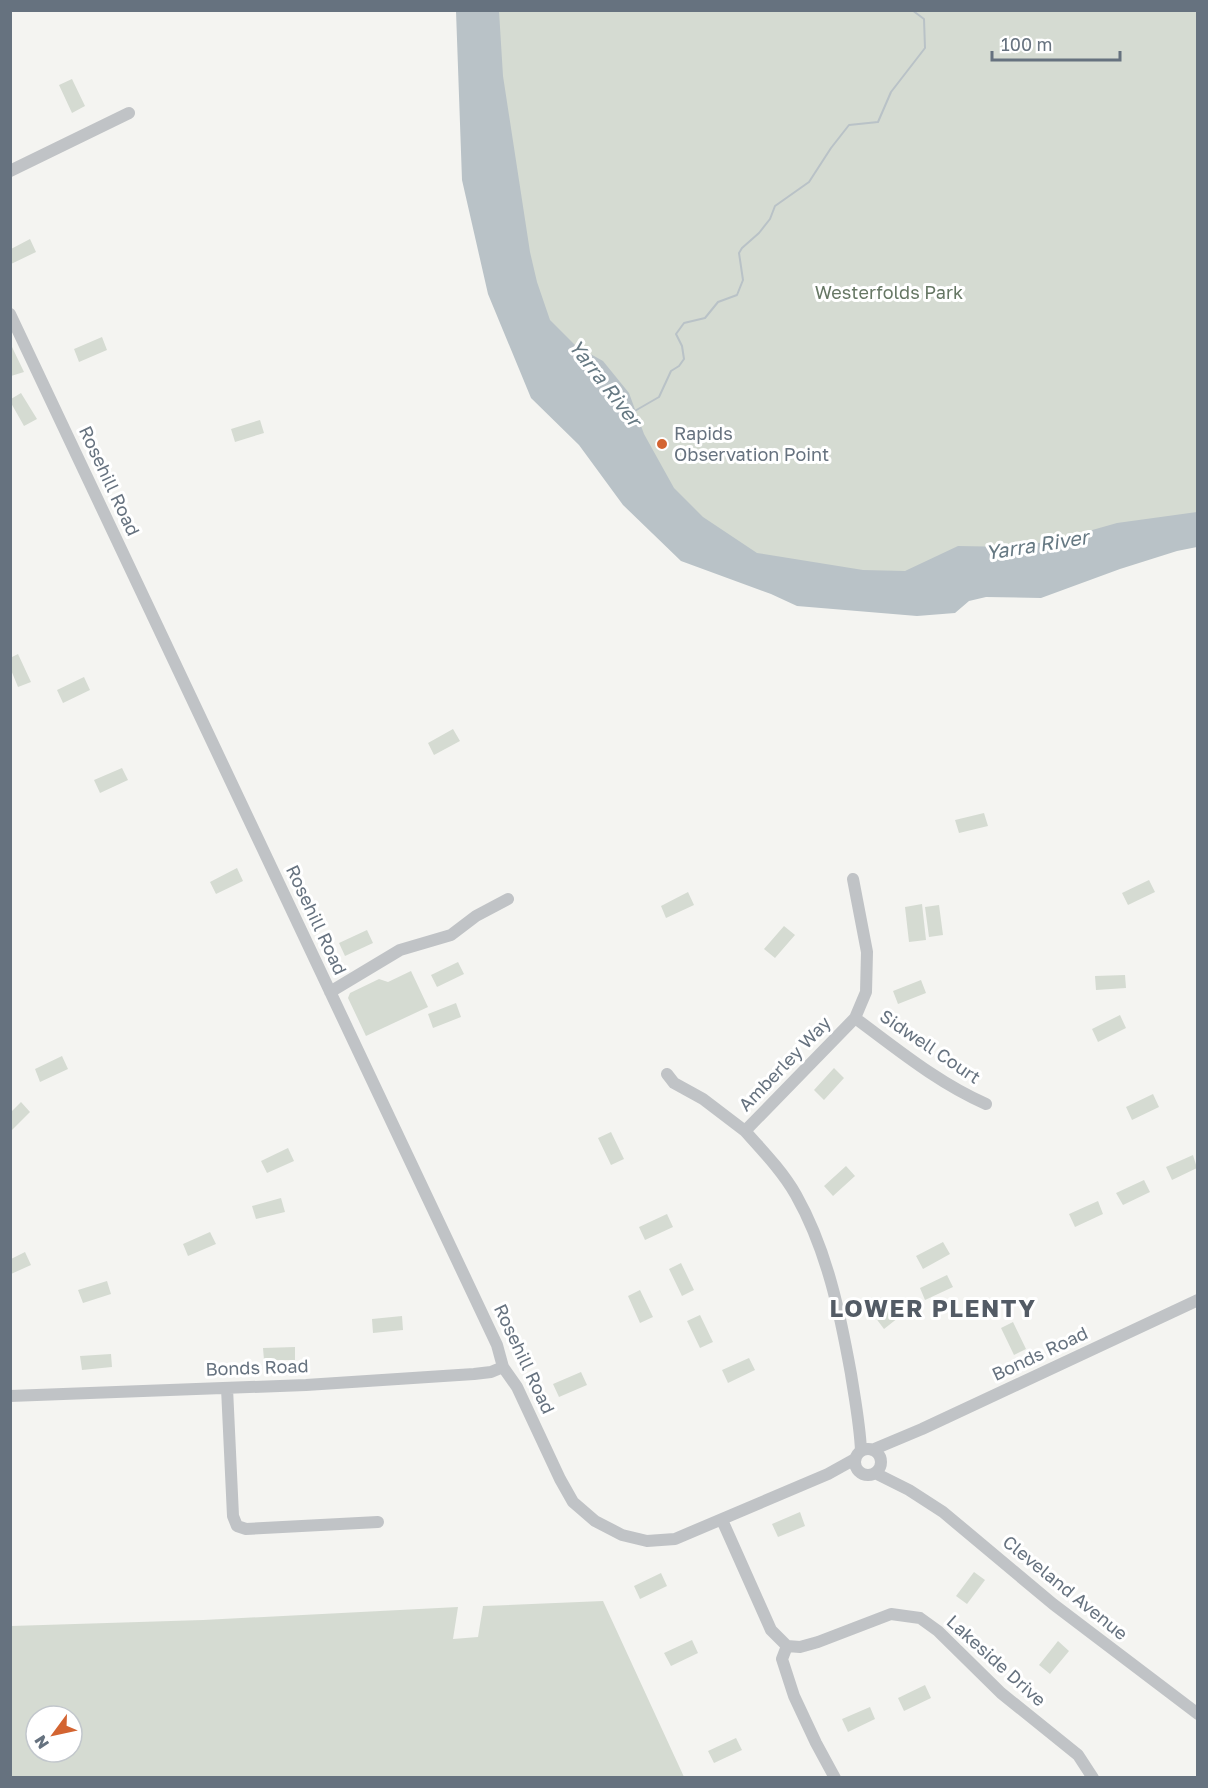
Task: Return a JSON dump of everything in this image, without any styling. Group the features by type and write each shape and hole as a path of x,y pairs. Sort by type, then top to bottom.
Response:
{"street":[{"path":"10,171 129,114"},
{"name":"Rosehill Road","path":"10,314 501,1353 503,1366 517,1387 566,1492 583,1512 606,1527"},
{"name":"Amberley Way","path":"854,879 867,952 866,992 855,1018 745,1131 771,1160 796,1194 820,1244 844,1338 860,1431 869,1459"},
{"path":"330,992 400,950 451,935 476,916 508,899"},
{"name":"Sidwell Court","path":"855,1018 958,1092 986,1104"},
{"path":"667,1074 674,1083 704,1099 745,1131"},
{"name":"Bonds Road","path":"606,1527 634,1539 663,1541 675,1539 722,1521 828,1474 869,1459 898,1440 1197,1300"},
{"name":"Bonds Road","path":"10,1396 306,1385 474,1374 491,1372 503,1366"},
{"path":"226,1388 232,1516 237,1526 246,1529 378,1522"},
{"name":"Cleveland Avenue","path":"869,1459 909,1490 943,1512 1053,1604 1197,1714"},
{"path":"722,1521 771,1630 787,1646 782,1659 794,1696 835,1778"},
{"name":"Lakeside Drive","path":"787,1646 800,1647 818,1642 891,1614 920,1618 939,1631 1001,1693 1078,1755 1093,1778"}],"green space":[{"name":"Westerfolds Park","path":"497,11 1197,11 1197,523 917,581 809,579 707,538 545,333 507,217"},
{"path":"72,79 85,106 72,113 59,85"},
{"path":"30,239 36,252 11,264 11,249"},
{"path":"102,337 107,350 79,362 74,349"},
{"path":"12,347 24,372 11,376 10,348"},
{"path":"21,393 37,419 24,426 11,403 11,399"},
{"path":"260,420 264,433 235,442 231,429"},
{"path":"18,654 31,682 18,687 11,670 10,658"},
{"path":"84,677 90,690 63,703 57,690"},
{"path":"453,729 460,741 434,755 428,743"},
{"path":"122,768 128,780 100,793 94,780"},
{"path":"984,813 988,826 959,833 955,820"},
{"path":"237,868 243,881 216,894 210,882"},
{"path":"1149,880 1155,892 1128,905 1122,893"},
{"path":"688,892 694,905 666,918 661,906"},
{"path":"922,904 926,940 909,942 905,907"},
{"path":"939,905 943,935 929,937 925,907"},
{"path":"784,926 795,935 775,958 764,949"},
{"path":"367,930 373,943 345,956 339,943"},
{"path":"458,962 464,974 437,987 431,975"},
{"path":"411,971 428,1007 366,1036 348,998 350,993 379,979 388,982"},
{"path":"1125,975 1126,988 1096,990 1095,976"},
{"path":"921,980 926,993 898,1004 893,991"},
{"path":"456,1003 461,1017 433,1028 428,1014"},
{"path":"1120,1015 1126,1028 1098,1042 1092,1029"},
{"path":"62,1056 68,1069 40,1082 35,1069"},
{"path":"834,1068 844,1078 824,1100 814,1090"},
{"path":"1153,1094 1159,1107 1132,1120 1126,1107"},
{"path":"21,1102 30,1112 11,1131 11,1112"},
{"path":"611,1132 624,1159 611,1165 598,1138"},
{"path":"288,1148 294,1161 267,1173 261,1161"},
{"path":"1193,1155 1197,1168 1172,1180 1166,1167"},
{"path":"846,1166 855,1176 833,1196 824,1186"},
{"path":"1144,1180 1150,1192 1123,1205 1116,1193"},
{"path":"281,1198 285,1212 256,1219 252,1206"},
{"path":"1098,1201 1103,1214 1075,1227 1069,1214"},
{"path":"667,1214 673,1227 645,1240 639,1227"},
{"path":"210,1232 216,1244 188,1256 183,1244"},
{"path":"943,1242 950,1254 923,1269 916,1256"},
{"path":"25,1252 31,1265 11,1274 11,1259"},
{"path":"681,1263 694,1290 682,1296 669,1269"},
{"path":"947,1275 953,1287 925,1300 920,1288"},
{"path":"107,1281 111,1294 83,1303 78,1290"},
{"path":"640,1290 653,1317 640,1323 628,1296"},
{"path":"899,1299 908,1310 884,1329 875,1317"},
{"path":"700,1315 713,1342 700,1348 687,1321"},
{"path":"402,1316 403,1330 373,1333 372,1319"},
{"path":"1013,1322 1026,1349 1014,1355 1001,1328"},
{"path":"295,1347 295,1360 264,1360 263,1348"},
{"path":"111,1354 112,1367 82,1370 80,1356"},
{"path":"749,1358 755,1370 728,1383 722,1370"},
{"path":"581,1372 587,1385 559,1397 553,1384"},
{"path":"800,1512 805,1526 778,1537 772,1524"},
{"path":"974,1572 985,1580 967,1604 956,1596"},
{"path":"661,1573 667,1586 640,1599 634,1586"},
{"path":"603,1601 684,1777 11,1777 11,1626 203,1620 458,1607 453,1639 478,1637 483,1606"},
{"path":"692,1640 698,1653 671,1666 664,1653"},
{"path":"1058,1641 1069,1651 1050,1674 1039,1665"},
{"path":"925,1685 931,1698 904,1711 898,1698"},
{"path":"870,1707 875,1719 848,1732 842,1719"},
{"path":"736,1738 742,1750 714,1763 708,1751"}],"water":[{"name":"Yarra River","path":"456,11 499,11 503,76 530,252 550,320 576,346 603,361 629,393 644,434 674,488 703,517 757,553 863,570 905,571 958,546 1013,547 1057,540 1117,523 1197,512 1197,547 1120,569 1041,598 986,597 969,601 955,613 917,616 797,606 681,561 623,505 579,445 531,398 488,294 462,180"}],"waterway":[{"name":"Yarra River","path":"633,412 659,397 671,371 684,359 682,346 676,334 684,323 705,318 718,302 737,295 743,280 739,253 770,219 775,206 809,182 849,125 878,122 891,92 925,48 924,19 912,10"}],"place":[{"name":"Rapids Observation Point","path":"662,444"}],"district":[{"name":"LOWER PLENTY","path":"933,1309"}]}
